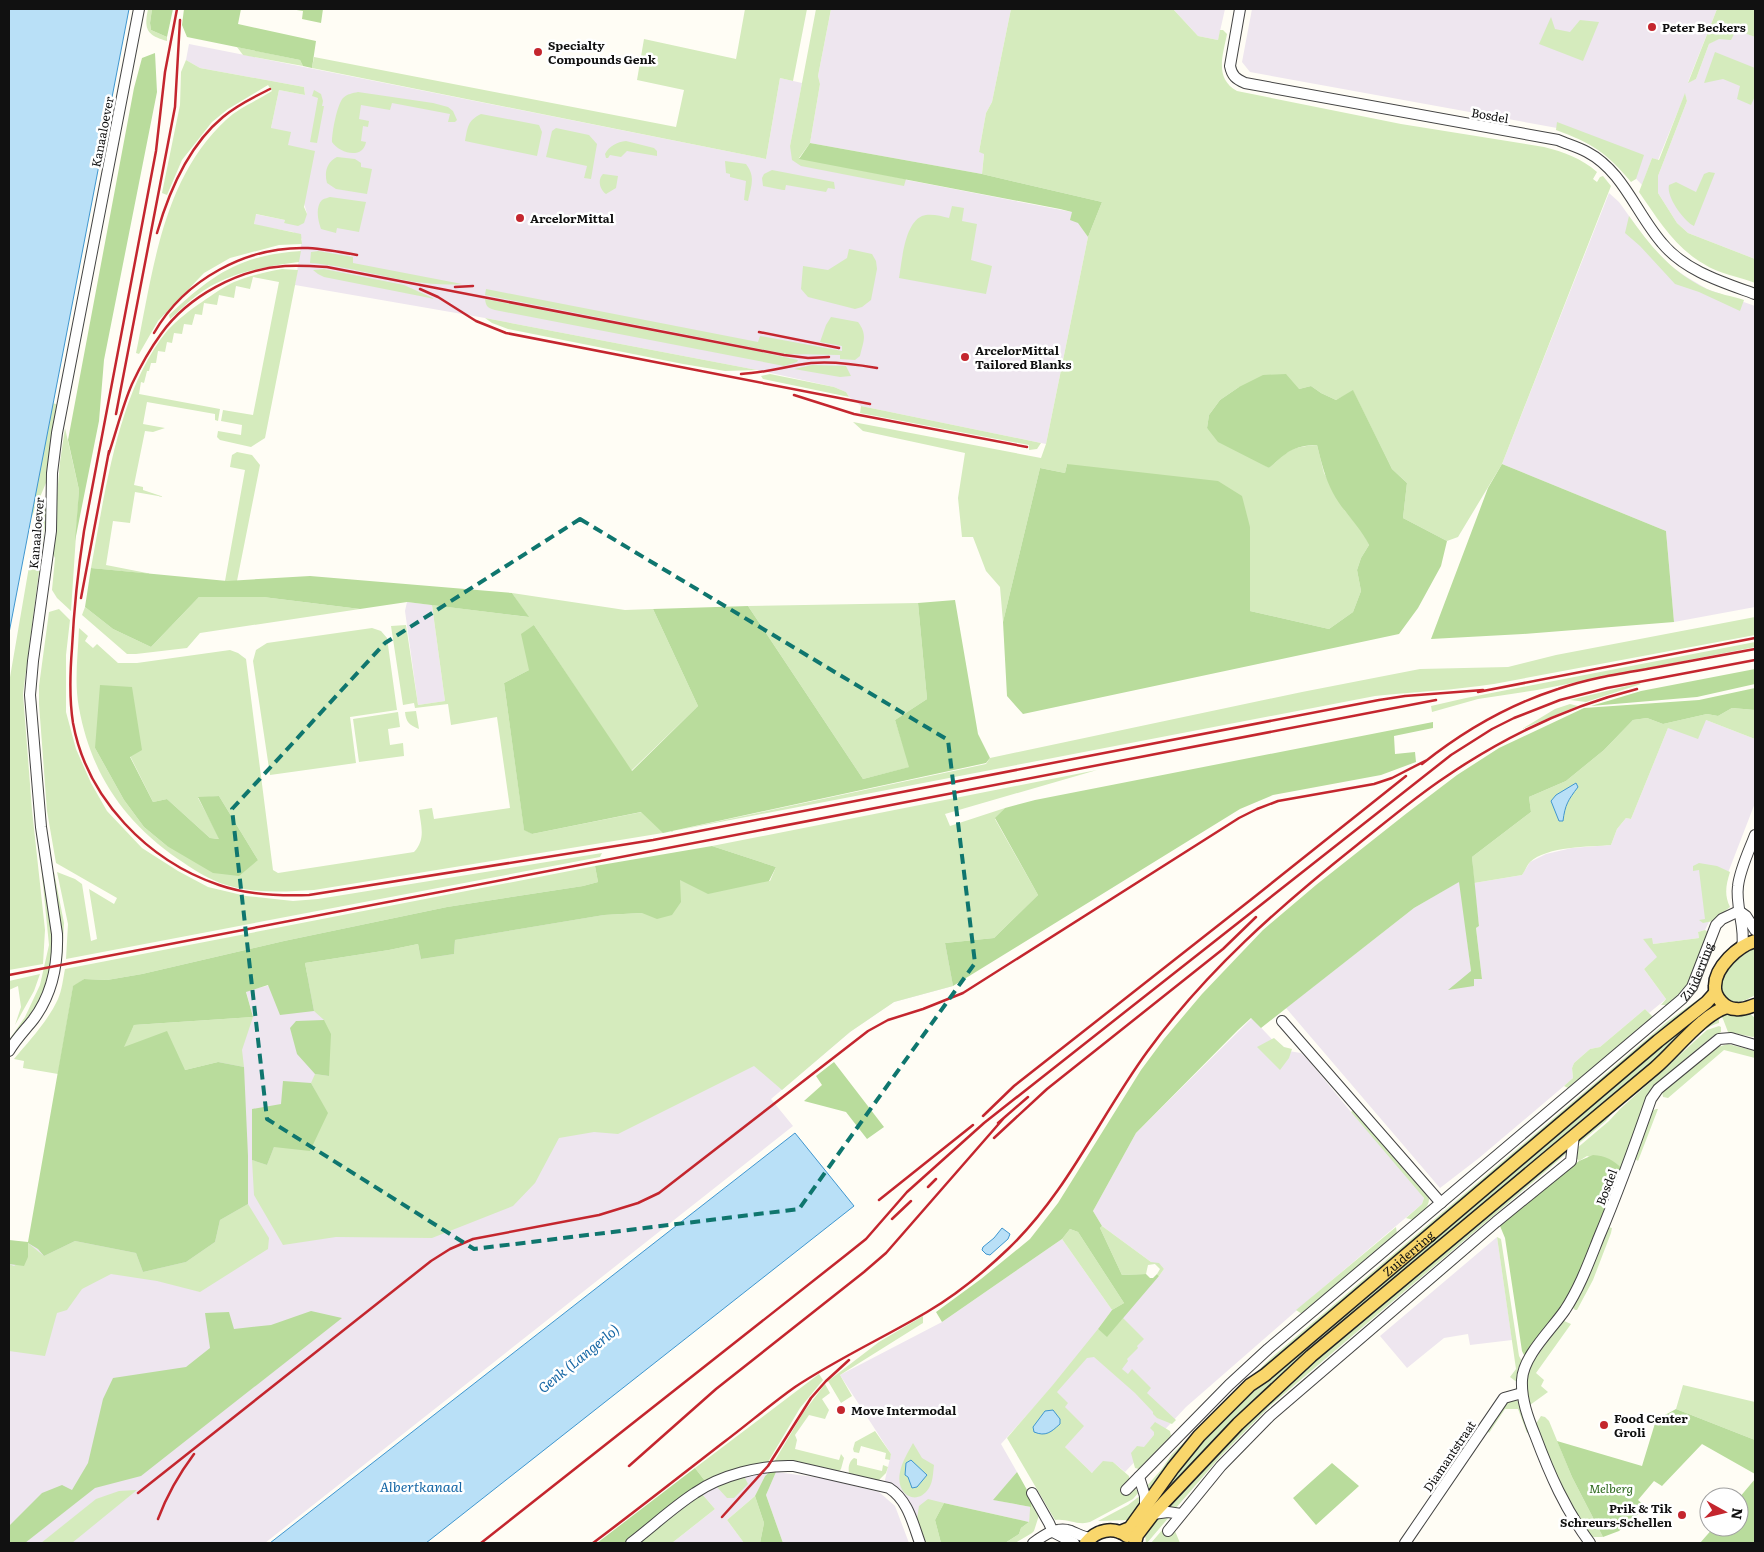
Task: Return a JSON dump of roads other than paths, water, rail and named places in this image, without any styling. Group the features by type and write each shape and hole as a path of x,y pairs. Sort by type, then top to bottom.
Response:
{"main road":[{"name":"Zuiderring","path":"1134,1543 1173,1468 1199,1436 1250,1386 1658,1041 1707,1002 1716,993 1716,980 1728,959 1742,947 1755,941"},
{"path":"1716,993 1727,1007 1737,1010 1753,1008"},
{"name":"Zuiderring","path":"1120,1532 1130,1528 1149,1511 1238,1424 1312,1356 1655,1068 1716,1012 1727,1007"},
{"path":"1088,1540 1105,1530 1120,1532 1129,1537 1134,1543"}],"street":[{"name":"Kanaaloever","path":"9,1050 35,1018 47,996 54,977 58,951 41,827 30,695 32,670 51,531 52,473 57,432 139,9"},
{"name":"Bosdel","path":"1240,9 1230,66 1232,74 1237,80 1558,140 1586,152 1605,164 1622,185 1662,244 1681,261 1705,275 1755,294"},
{"path":"1742,947 1743,934 1737,887 1755,835"},
{"path":"1739,911 1746,916 1755,930"},
{"name":"Zuiderring","path":"1126,1490 1229,1385 1268,1349 1682,999 1692,987 1716,925 1722,919 1739,911"},
{"path":"1282,1021 1441,1203"},
{"name":"Bosdel","path":"1522,1393 1522,1378 1526,1365 1565,1310 1583,1276 1610,1212 1651,1099 1658,1089 1715,1042 1731,1038 1755,1045"},
{"path":"1168,1531 1221,1466 1270,1416 1490,1227 1571,1161 1574,1135"},
{"path":"1522,1393 1532,1428 1550,1476 1577,1525 1590,1543"},
{"name":"Diamantstraat","path":"1405,1543 1504,1398 1522,1393"},
{"path":"631,1543 695,1493 712,1484 768,1466 793,1466 889,1488 894,1491 904,1502 920,1543"},
{"path":"1139,1477 1149,1511 1181,1514"},
{"path":"1032,1493 1053,1532 1074,1543"},
{"path":"1033,1543 1046,1534 1060,1529 1068,1530 1088,1540"}],"water":[{"path":"9,9 129,9 9,633"},
{"path":"1576,783 1578,787 1568,803 1563,821 1559,821 1551,801 1556,795"},
{"name":"Albertkanaal","path":"795,1133 854,1206 426,1543 270,1543"},
{"path":"1002,1228 1010,1234 1008,1239 990,1255 986,1254 982,1250 983,1247"},
{"path":"1053,1410 1060,1419 1060,1424 1048,1433 1034,1432 1033,1427 1045,1411"},
{"path":"911,1460 927,1475 917,1487 912,1488 908,1477 905,1475 906,1463"}],"railway":[{"path":"177,9 165,72 156,151 84,531 74,618 70,695 73,723 80,751 92,777 107,801 125,824 145,843 168,860 193,874 219,885 252,893 309,895 653,840 1379,700 1483,690"},
{"path":"116,414 175,107 180,20"},
{"path":"157,233 167,201 181,170 200,141 228,113 270,89"},
{"path":"154,333 167,314 200,282 241,260 285,249 308,248 357,255"},
{"path":"108,456 132,384 153,346 172,320 185,308 216,287 233,279 268,268 285,266 327,267 784,355 808,358 829,357"},
{"path":"455,287 473,286"},
{"path":"420,289 438,297 476,321 506,333 870,404"},
{"path":"759,332 839,348"},
{"path":"741,374 819,362 844,363 877,368"},
{"path":"794,395 854,414 1027,447"},
{"path":"81,598 109,451"},
{"path":"1478,692 1755,638"},
{"path":"1422,764 1486,720 1521,703 1558,689 1602,677 1755,649"},
{"path":"481,1543 866,1239 907,1192 984,1123 1451,755 1492,729 1560,700 1607,688 1755,660"},
{"path":"593,1543 795,1387 938,1305 999,1258 1048,1204 1130,1077 1170,1022 1245,941 1328,868 1400,810 1466,763 1513,737 1561,714 1586,704 1637,689"},
{"path":"9,975 1436,700"},
{"path":"138,1493 431,1261 450,1249 473,1239 599,1215 638,1203 659,1193 868,1031 888,1020 923,1009 963,993 1239,818 1278,801 1374,784 1392,778 1427,760"},
{"path":"983,1116 1014,1086 1406,776"},
{"path":"994,1138 1047,1089 1223,949 1256,917"},
{"path":"998,1123 1028,1097"},
{"path":"629,1466 716,1389 886,1253 1003,1119"},
{"path":"879,1200 973,1125"},
{"path":"928,1187 936,1179"},
{"path":"892,1219 911,1201"},
{"path":"722,1517 768,1466 811,1398 849,1360"},
{"path":"158,1519 174,1485 194,1454"}],"place":[{"name":"Peter Beckers","path":"1652,27"},
{"name":"Specialty Compounds Genk","path":"538,52"},
{"name":"ArcelorMittal","path":"520,218"},
{"name":"ArcelorMittal Tailored Blanks","path":"965,357"},
{"name":"Move Intermodal","path":"841,1410"},
{"name":"Food Center Groli","path":"1604,1425"},
{"name":"Prik & Tik Schreurs-Schellen","path":"1682,1515"}],"water label":[{"name":"Genk (Langerlo)","path":"578,1358"}],"park label":[{"name":"Melberg","path":"1611,1488"}]}
